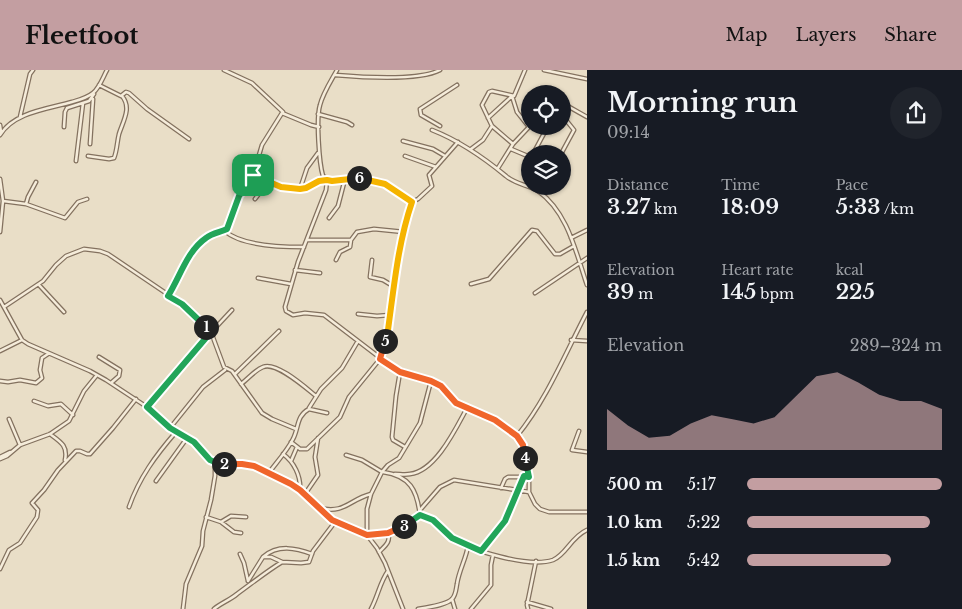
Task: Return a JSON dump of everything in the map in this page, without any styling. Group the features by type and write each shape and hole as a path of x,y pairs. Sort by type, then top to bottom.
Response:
{"street":[{"path":"20,117 30,74 33,70"},
{"path":"90,144 92,98 107,70"},
{"path":"224,70 256,86 284,112 300,121 319,127"},
{"path":"337,70 321,102 318,114 319,152 322,174 327,180 326,190 295,270 285,306 286,311 293,315 305,313 324,315 400,372 431,381 441,386 456,403 495,420 517,436 523,445 529,477 529,492 535,504 544,511 587,512"},
{"path":"334,75 388,77 416,75 440,70"},
{"path":"488,118 516,93 525,70"},
{"path":"544,70 587,79"},
{"path":"88,156 114,158 126,114 126,100 122,96 99,85"},
{"path":"440,126 421,115 420,109 457,85"},
{"path":"512,96 492,91 489,92 482,106 492,126 513,144"},
{"path":"1,133 9,123 20,117 78,100 94,92"},
{"path":"122,96 126,92 129,93 189,139"},
{"path":"498,168 513,144 529,127 517,112 512,96"},
{"path":"64,127 66,109 89,101 92,98"},
{"path":"76,161 83,103"},
{"path":"571,108 586,116 587,112"},
{"path":"168,296 195,248 205,238 227,229 239,196 253,175 264,139 284,112"},
{"path":"318,114 352,125"},
{"path":"0,125 1,133"},
{"path":"471,150 483,140 492,126"},
{"path":"566,145 574,130 571,126"},
{"path":"432,130 451,137 498,168 511,179 521,184"},
{"path":"403,141 433,149 446,156"},
{"path":"291,442 305,450 318,438 340,417 348,397 360,385 372,366 380,358 388,330 404,232 412,202 432,186 429,176 458,142"},
{"path":"510,149 521,153"},
{"path":"300,189 307,168 319,152"},
{"path":"405,156 436,167"},
{"path":"253,175 281,187 300,189 319,181 360,178 385,184 412,202"},
{"path":"0,179 3,201 0,232"},
{"path":"330,218 338,206 345,179"},
{"path":"26,204 36,182"},
{"path":"255,199 268,182"},
{"path":"542,195 567,226 587,285"},
{"path":"3,201 26,204 65,218 78,202 87,199"},
{"path":"336,260 340,252 350,247 355,232 386,229 404,232"},
{"path":"471,284 489,279 532,230 537,231 555,254 560,254 574,246"},
{"path":"571,238 587,230"},
{"path":"225,231 237,238 275,247 304,247"},
{"path":"306,240 351,240"},
{"path":"4,307 38,285 48,277 61,260 74,252 84,249 108,254 182,304 211,332 226,369 235,374 262,413 272,420 296,429"},
{"path":"535,293 587,258"},
{"path":"372,260 370,277 383,280 394,286"},
{"path":"295,270 320,273"},
{"path":"258,278 291,284"},
{"path":"38,285 64,312"},
{"path":"0,301 22,340 33,347 97,375 136,399 215,462 249,465 268,474 300,490 335,522 367,535 388,533 420,515"},
{"path":"147,407 232,310"},
{"path":"517,436 551,385 571,340 587,312"},
{"path":"358,314 390,315"},
{"path":"235,374 279,331"},
{"path":"0,351 22,340"},
{"path":"571,340 587,342"},
{"path":"268,474 294,437 297,422 301,415 309,409 316,396 342,368 358,341"},
{"path":"0,381 20,380 36,383 42,378 40,370 42,358 48,354"},
{"path":"98,356 120,370 119,376 112,384"},
{"path":"241,384 261,368 272,366 316,396"},
{"path":"170,428 203,387 226,369"},
{"path":"400,372 392,437 393,440 405,447"},
{"path":"0,458 8,456 20,445 50,434 69,421 84,391 97,375"},
{"path":"403,609 379,552 367,535 367,509 371,494 382,472 388,464 399,458 420,423 431,381"},
{"path":"0,569 9,550 19,545 37,517 38,510 33,505 33,502 65,461 78,450 90,454 136,399"},
{"path":"34,401 48,406 61,404 73,415"},
{"path":"346,455 362,460 382,472 412,474 428,466 450,440 467,408"},
{"path":"309,409 327,413"},
{"path":"9,419 20,445"},
{"path":"579,431 572,450 587,452"},
{"path":"129,507 141,478 157,454 176,432"},
{"path":"50,434 62,442 66,450 72,454"},
{"path":"156,481 187,438"},
{"path":"305,494 318,475 315,457 318,438"},
{"path":"291,461 297,447"},
{"path":"65,461 66,450"},
{"path":"283,454 291,461 300,481 300,490"},
{"path":"183,609 185,588 202,546 202,534 215,476 215,462"},
{"path":"395,474 415,491 418,498 420,515"},
{"path":"481,551 505,521 524,476"},
{"path":"501,488 506,478 529,477"},
{"path":"420,510 440,488 454,480 529,492"},
{"path":"318,508 336,510 371,494"},
{"path":"420,515 433,520 452,538 468,546 493,555 536,562 557,558 575,537 587,530"},
{"path":"221,522 231,516 246,517"},
{"path":"206,517 221,522 234,532 240,533"},
{"path":"263,557 271,557 282,562 310,562 312,554 335,522"},
{"path":"379,552 388,542 388,533"},
{"path":"418,609 439,604 452,598 455,594 461,564 468,546"},
{"path":"249,583 263,557 272,552 289,548 300,549 312,554"},
{"path":"240,554 249,583"},
{"path":"470,609 476,605 491,585 493,555"},
{"path":"214,609 282,562"},
{"path":"528,609 536,562"},
{"path":"371,609 388,571"},
{"path":"452,598 456,609"},
{"path":"528,602 551,609"},
{"path":"476,605 477,609"}],"route":[{"path":"253,175 281,187 300,189 319,181 368,179 385,184 411,200 399,254 388,330 379,357 400,372 431,381 441,386 456,403 495,420 517,436 523,445 529,472 529,477 524,476 505,521 481,551 452,538 433,520 420,515 388,533 367,535 353,530 335,522 324,514 300,490 291,484 254,466 224,464 210,460 194,442 170,428 147,407 211,332 182,304 168,296 195,248 205,238 227,229 239,196 253,175"}]}
